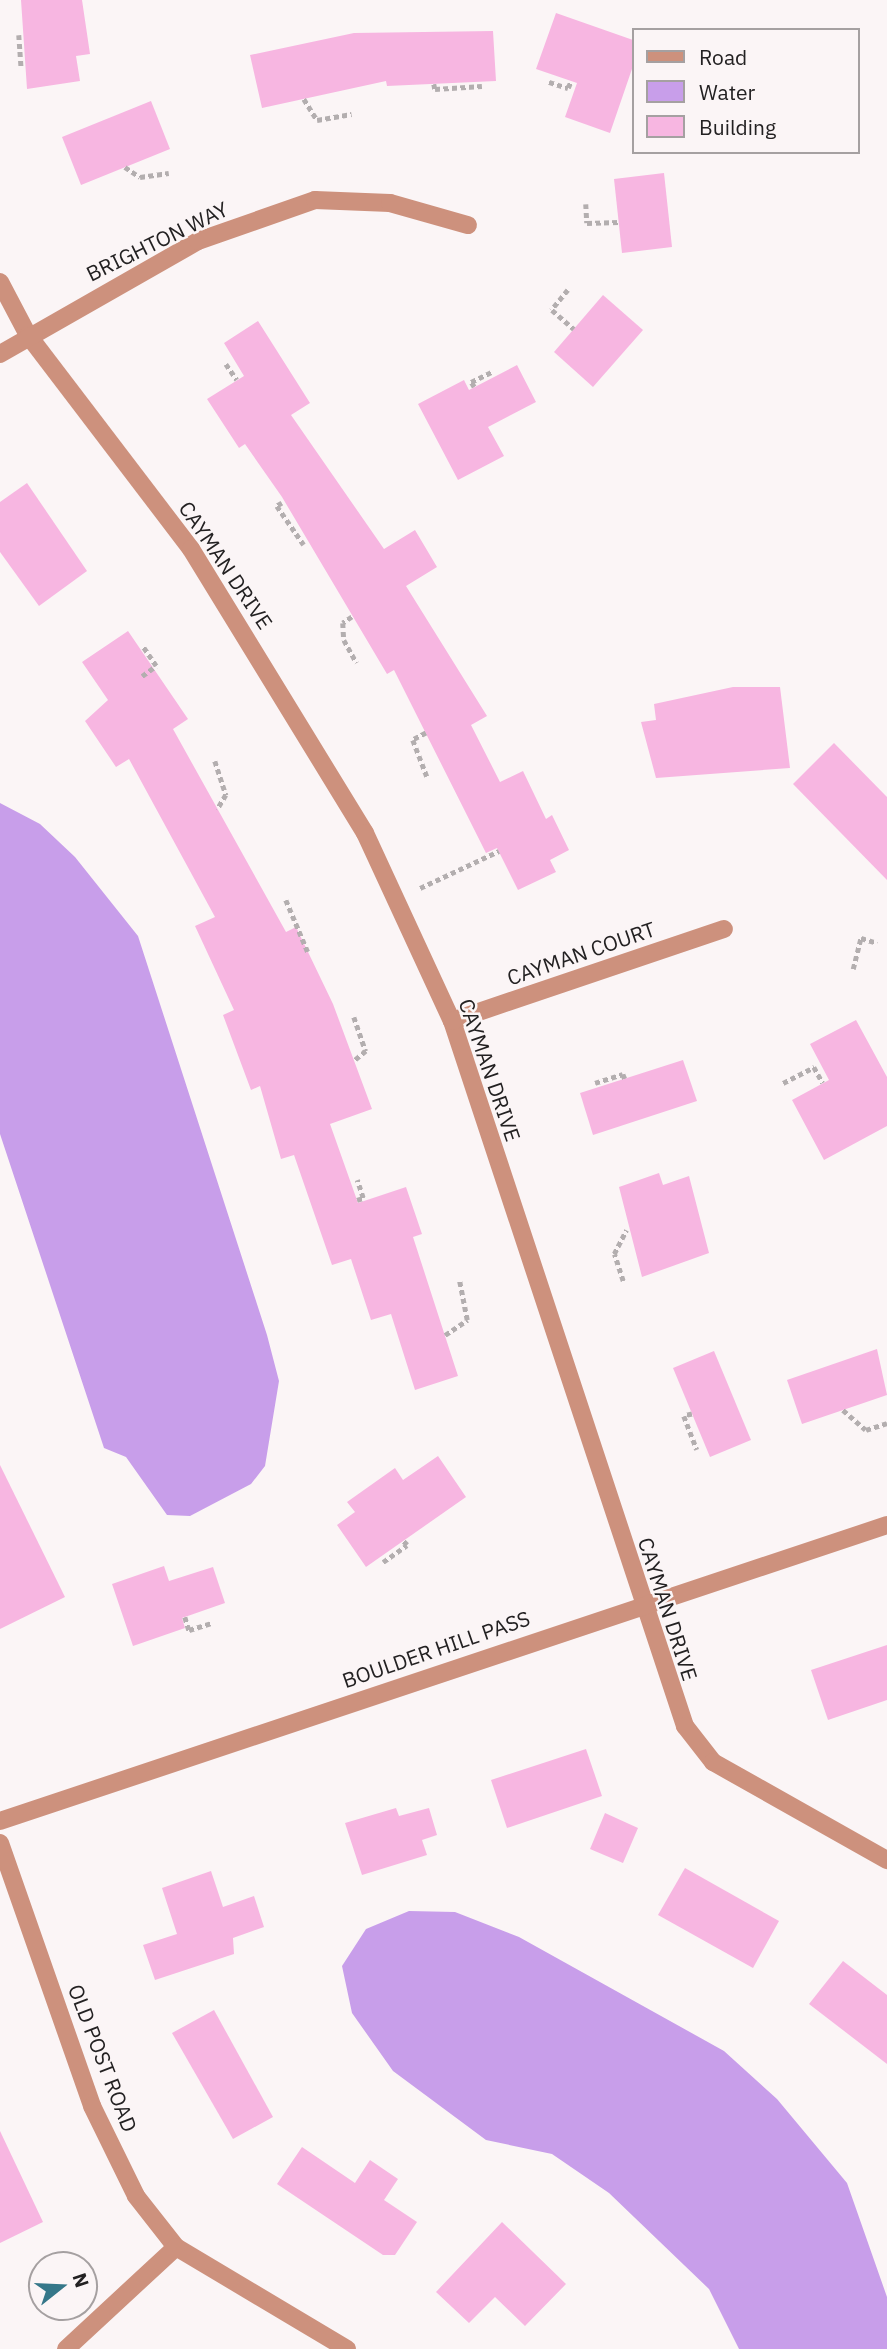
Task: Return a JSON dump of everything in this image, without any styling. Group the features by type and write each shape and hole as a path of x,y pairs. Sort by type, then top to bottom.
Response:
{"street":[{"name":"BRIGHTON WAY","path":"0,354 27,335 213,234 315,200 390,203 468,225"},
{"name":"CAYMAN DRIVE","path":"0,282 27,335 191,549 276,682 365,833 452,1021 642,1603 685,1726 713,1762 887,1860"},
{"name":"CAYMAN COURT","path":"452,1021 724,929"},
{"name":"BOULDER HILL PASS","path":"0,1821 642,1603 887,1525"},
{"name":"OLD POST ROAD","path":"0,1843 92,2106 136,2196 176,2247 347,2349"},
{"path":"66,2349 176,2247"}],"path":[{"path":"19,35 21,66"},
{"path":"549,82 568,88 570,81"},
{"path":"434,84 435,89 482,86"},
{"path":"304,99 317,120 351,114"},
{"path":"125,167 140,177 169,173"},
{"path":"586,204 587,223 619,222"},
{"path":"568,290 552,310 574,329"},
{"path":"226,364 237,380"},
{"path":"474,387 471,382 494,371"},
{"path":"282,503 277,506 304,545"},
{"path":"352,617 344,623 344,640 357,663"},
{"path":"142,676 156,666 143,647"},
{"path":"426,733 413,740 428,776"},
{"path":"215,761 226,795 217,810"},
{"path":"418,889 499,851"},
{"path":"286,900 308,952"},
{"path":"853,969 860,938 877,943"},
{"path":"354,1017 366,1051 354,1061"},
{"path":"783,1083 814,1067 823,1083"},
{"path":"595,1083 623,1074 625,1079"},
{"path":"356,1180 363,1198 356,1200"},
{"path":"623,1282 614,1254 626,1230"},
{"path":"445,1335 467,1320 459,1279"},
{"path":"843,1410 866,1430 887,1423"},
{"path":"692,1413 684,1416 696,1450"},
{"path":"383,1562 407,1545 403,1541"},
{"path":"185,1617 189,1630 212,1623"}],"water":[{"path":"0,803 40,824 75,857 138,936 267,1335 279,1381 265,1466 251,1484 190,1516 167,1515 126,1457 104,1448 0,1134"},
{"path":"409,1911 455,1912 519,1937 724,2051 777,2099 847,2183 887,2297 887,2349 739,2349 709,2289 609,2193 552,2154 486,2140 393,2071 352,2013 342,1966 366,1929"}],"building":[{"path":"21,0 82,0 90,54 76,56 80,81 27,89"},
{"path":"556,13 632,40 632,69 610,133 565,117 577,83 536,69"},
{"path":"493,31 496,81 387,86 386,81 262,108 250,55 354,33"},
{"path":"151,101 170,149 81,185 62,137"},
{"path":"664,173 672,247 622,253 614,179"},
{"path":"603,295 643,330 593,387 554,352"},
{"path":"258,321 310,403 291,415 384,549 415,530 437,567 406,586 487,716 471,725 500,782 523,771 546,819 552,815 569,850 550,860 556,872 518,890 497,848 486,853 394,670 387,674 282,497 245,444 239,448 207,399 244,376 224,343"},
{"path":"517,365 536,402 488,427 504,456 458,480 418,404 464,380 469,390"},
{"path":"27,483 87,571 39,606 0,552 0,502"},
{"path":"128,631 188,719 173,729 286,932 296,927 333,1004 372,1109 330,1124 358,1203 406,1187 422,1234 413,1237 458,1376 415,1390 391,1314 371,1320 351,1259 332,1265 294,1155 281,1159 260,1086 251,1090 223,1015 234,1010 195,926 215,917 129,759 116,767 85,721 108,700 82,662"},
{"path":"733,687 780,687 790,768 656,778 641,722 656,720 654,704"},
{"path":"834,743 887,797 887,880 793,784"},
{"path":"856,1020 887,1077 887,1126 824,1160 792,1100 829,1080 810,1044"},
{"path":"683,1060 697,1101 593,1135 580,1093"},
{"path":"659,1173 663,1185 689,1176 709,1253 642,1277 619,1187"},
{"path":"877,1349 887,1395 802,1424 787,1380"},
{"path":"714,1351 751,1440 710,1457 673,1368"},
{"path":"438,1456 466,1497 366,1567 337,1525 355,1512 347,1502 395,1468 403,1480"},
{"path":"0,1465 65,1597 0,1629"},
{"path":"164,1566 169,1581 213,1567 225,1603 182,1618 185,1628 133,1646 112,1584"},
{"path":"887,1645 887,1700 828,1720 811,1670"},
{"path":"586,1749 602,1796 507,1828 491,1780"},
{"path":"396,1808 399,1816 429,1808 437,1835 422,1840 427,1855 362,1875 345,1823"},
{"path":"605,1813 638,1828 623,1863 590,1849"},
{"path":"685,1868 779,1921 753,1968 658,1915"},
{"path":"211,1871 223,1907 254,1896 264,1927 233,1938 234,1954 155,1980 143,1945 177,1934 162,1888"},
{"path":"843,1961 887,1995 887,2064 809,2004"},
{"path":"214,2010 273,2117 233,2139 172,2033"},
{"path":"0,2131 43,2222 0,2243"},
{"path":"302,2147 355,2183 370,2160 398,2179 384,2200 417,2222 395,2255 383,2255 277,2184"},
{"path":"502,2222 566,2284 525,2326 495,2297 469,2323 436,2292"}]}
